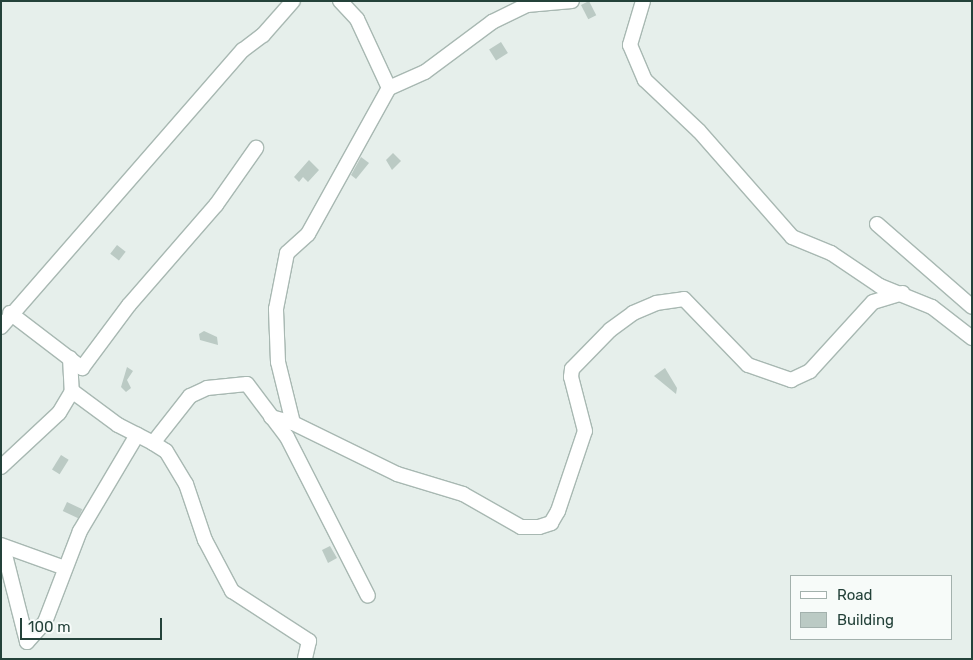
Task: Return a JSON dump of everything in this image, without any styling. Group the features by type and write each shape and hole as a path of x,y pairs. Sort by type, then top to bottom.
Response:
{"street":[{"path":"1,327 10,313 243,50 263,35 293,1"},
{"path":"340,1 357,19 389,88"},
{"path":"293,423 278,362 276,308 287,253 308,234 389,88 425,72 458,44 510,13 527,5 572,1"},
{"path":"643,1 630,45 645,80 699,131 792,236 831,253 880,286 903,293 932,307 972,338"},
{"path":"10,313 82,368 89,363 129,305 216,205 256,148"},
{"path":"878,224 972,307"},
{"path":"271,417 293,423 398,474 463,494 521,527 539,527 551,523 558,511 585,431 572,369 633,313 656,303 684,299 748,365 791,380 810,372 873,302 903,293"},
{"path":"1,467 59,413 72,391 70,358"},
{"path":"153,443 190,396 206,388 247,384 293,449 368,596"},
{"path":"72,391 137,435 166,451 186,484 205,540 232,591 309,641 305,659"},
{"path":"2,546 27,642 45,622 61,590 65,568 80,531 137,435"},
{"path":"2,546 65,568"}],"building":[{"path":"589,1 596,15 588,19 581,5"},
{"path":"501,42 508,53 496,60 489,49"},
{"path":"393,153 401,161 392,170 386,160"},
{"path":"361,157 369,163 356,179 351,175"},
{"path":"309,160 319,170 308,182 303,177 299,182 294,177"},
{"path":"117,245 126,252 119,260 110,254"},
{"path":"204,331 217,337 218,345 200,340 199,334"},
{"path":"127,367 133,371 127,380 131,388 126,392 121,387"},
{"path":"665,368 677,388 676,394 654,376"},
{"path":"61,455 69,460 60,474 52,469"},
{"path":"67,502 82,509 78,518 63,511"},
{"path":"330,546 337,558 328,563 322,550"}]}
